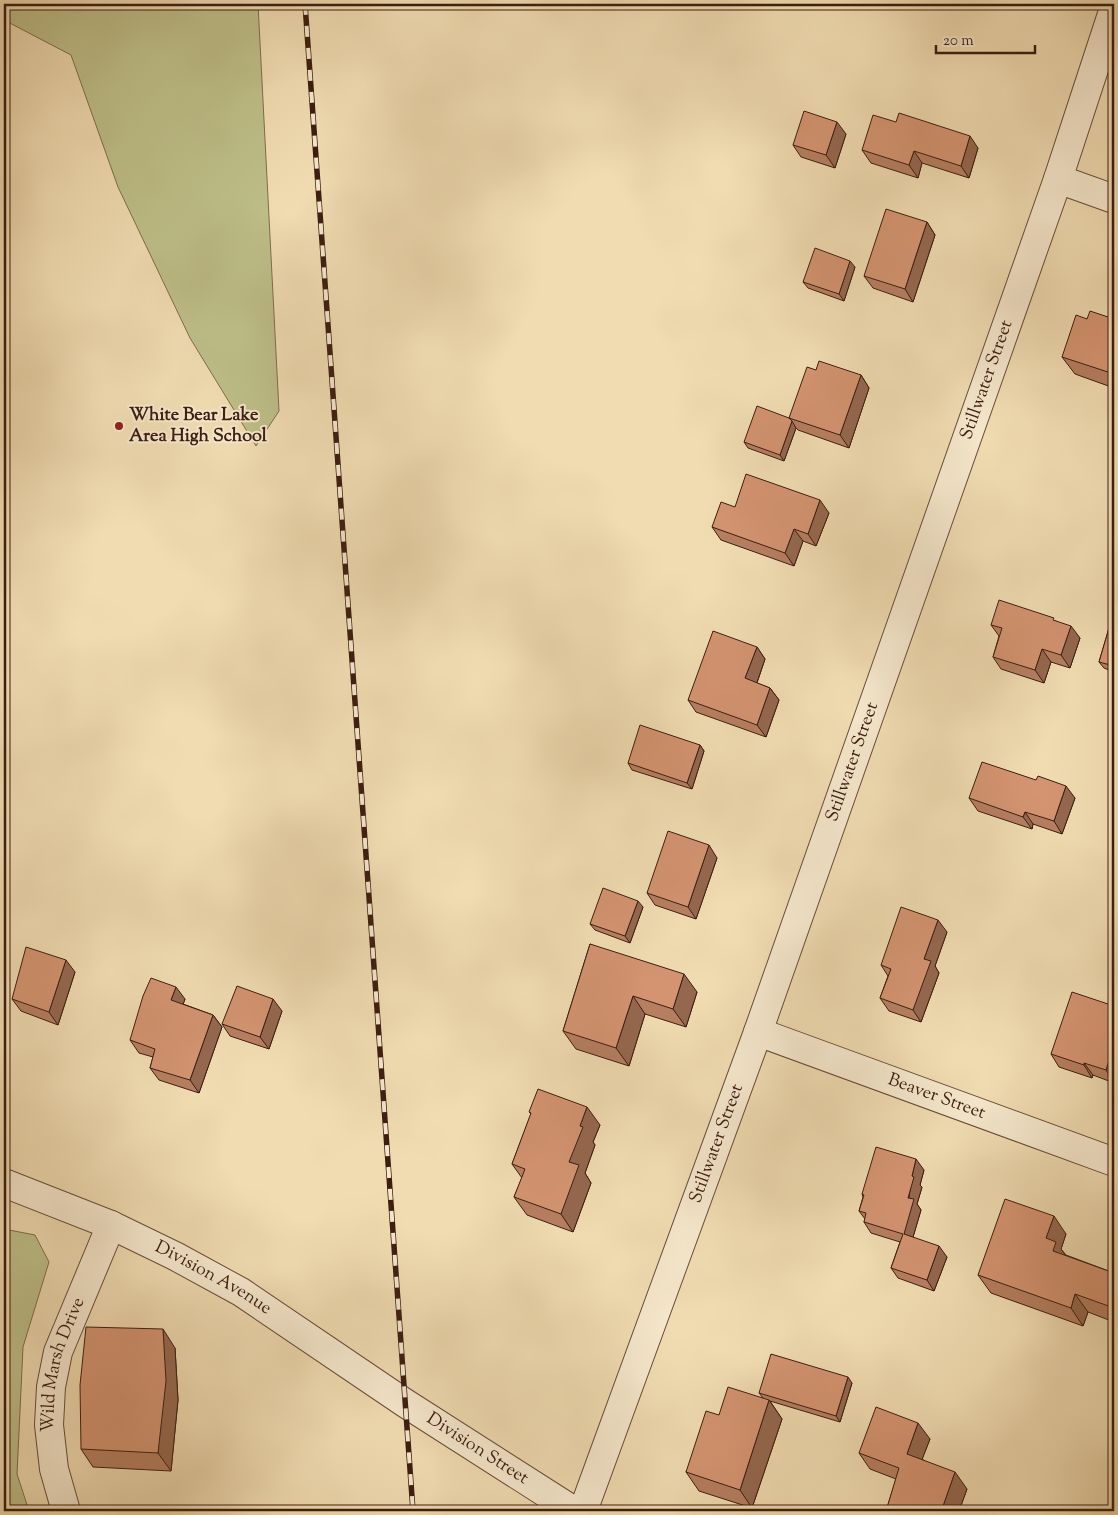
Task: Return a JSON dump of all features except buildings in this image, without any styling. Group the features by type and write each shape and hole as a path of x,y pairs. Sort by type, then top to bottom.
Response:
{"street":[{"name":"Stillwater Street","path":"582,1511 758,1032 1058,179 1114,8"},
{"path":"1058,179 1114,199"},
{"name":"Beaver Street","path":"758,1032 1114,1162"},
{"name":"Division Avenue","path":"4,1183 111,1225 175,1256 240,1292 405,1403"},
{"name":"Wild Marsh Drive","path":"66,1511 54,1469 49,1425 51,1387 58,1352 111,1225"},
{"name":"Division Street","path":"405,1403 574,1511"}],"green space":[{"path":"4,4 258,4 279,411 256,446 190,338 118,187 71,55 4,20"},
{"path":"4,1229 35,1235 49,1262 23,1347 17,1474 29,1511 4,1511"}],"railway":[{"path":"305,4 413,1511"}],"place":[{"name":"White Bear Lake Area High School","path":"119,426"}]}
